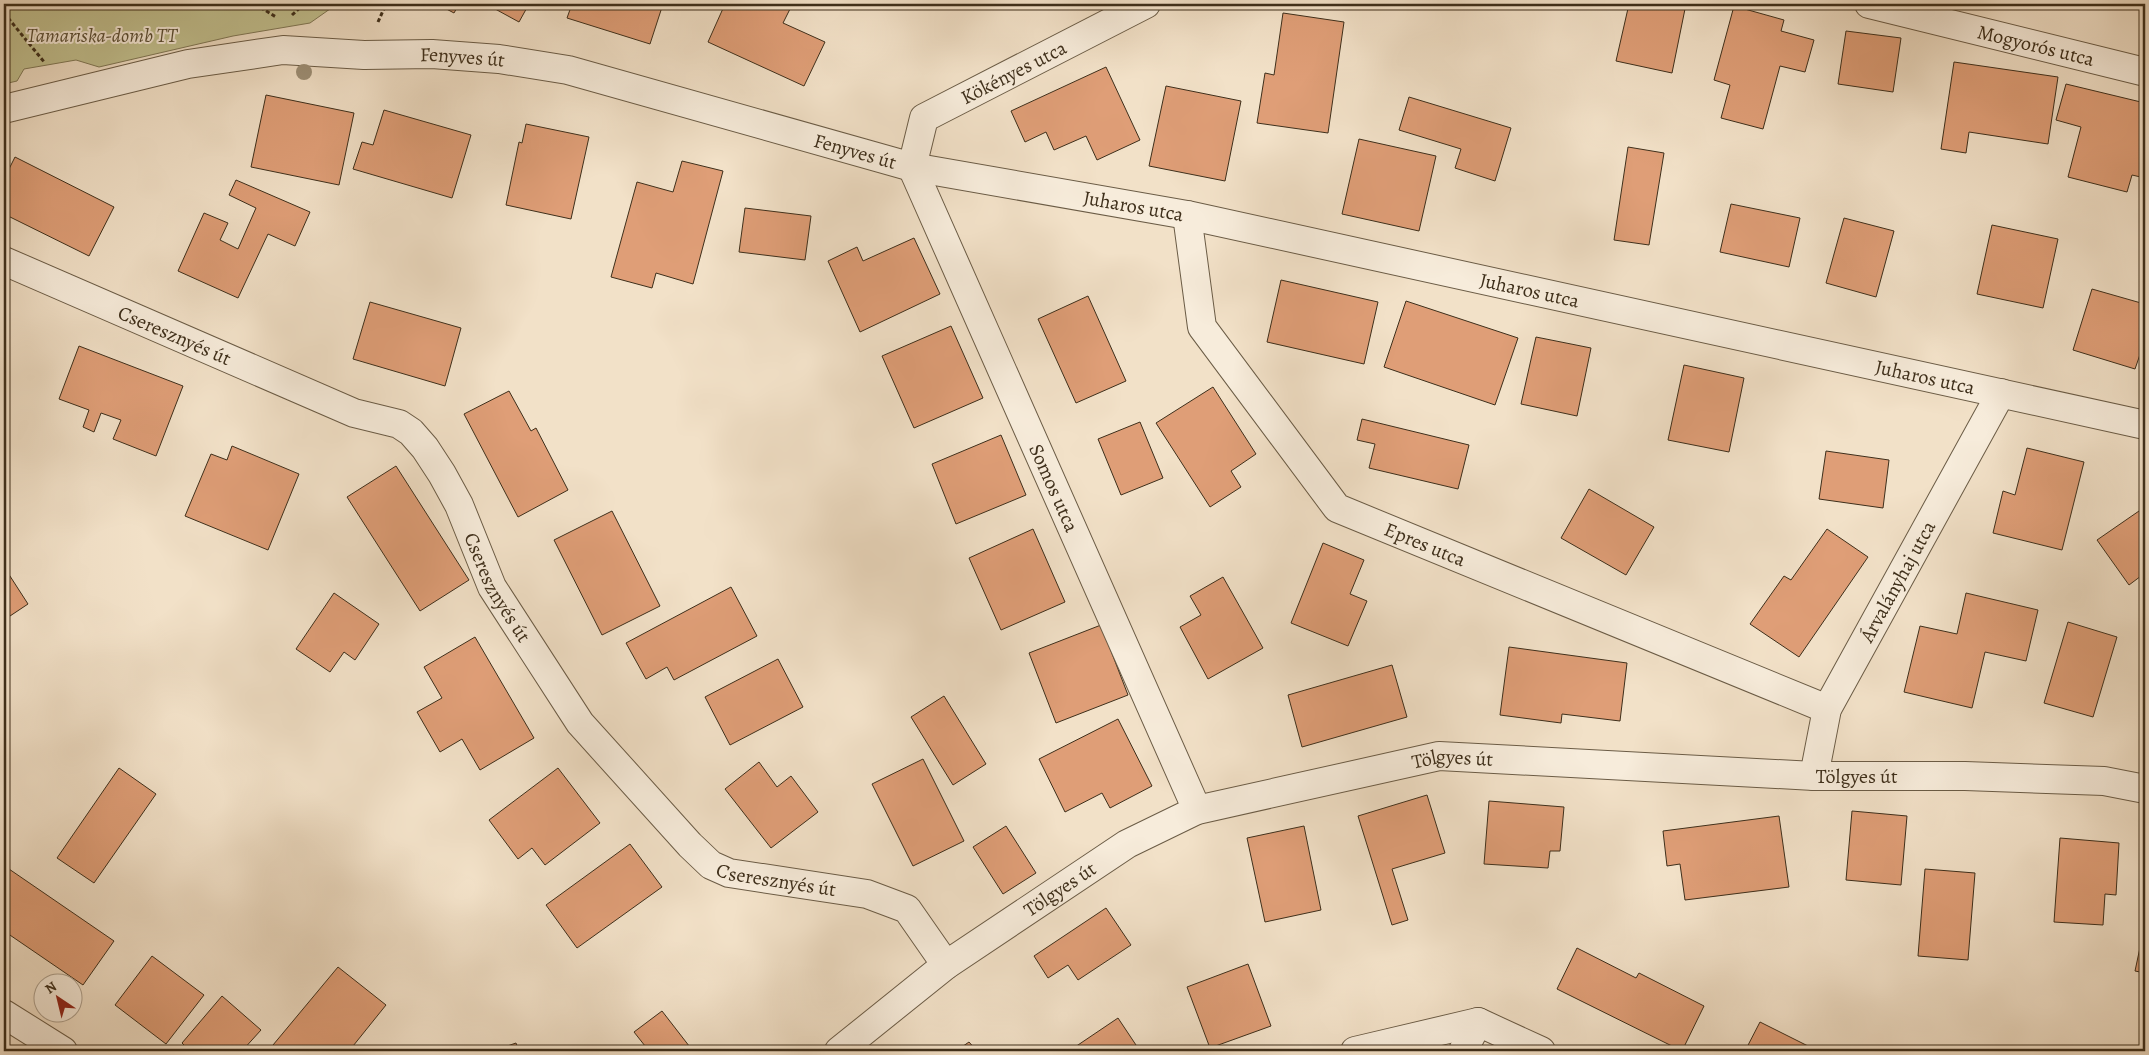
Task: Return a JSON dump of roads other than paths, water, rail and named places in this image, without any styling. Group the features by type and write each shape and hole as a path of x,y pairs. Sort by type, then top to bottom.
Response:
{"street":[{"name":"Kökényes utca","path":"912,167 924,118 1146,4"},
{"name":"Mogyorós utca","path":"1869,4 2145,72"},
{"name":"Fenyves út","path":"4,109 188,64 283,50 364,54 432,54 499,59 568,70 912,167"},
{"name":"Juharos utca","path":"912,167 1187,215 2145,425"},
{"name":"Somos utca","path":"912,167 1197,810"},
{"name":"Epres utca","path":"1187,215 1202,327 1338,508 1826,709"},
{"name":"Cseresznyés út","path":"4,260 354,413 399,424 411,432 426,448 450,489 492,587 575,715 690,845 711,865 729,873 867,894 906,909 946,965"},
{"name":"Árvalányhaj utca","path":"1814,776 1826,709 2001,393"},
{"name":"Tölgyes út","path":"839,1051 946,965 1127,844 1197,810 1439,756 1814,776 1965,776 2104,781 2145,789"},
{"path":"4,1014 62,1051"},
{"path":"1355,1051 1478,1022 1541,1051"},
{"path":"1463,1051 1478,1022"}],"park label":[{"name":"Tamariska-domb TT","path":"102,35"}]}
